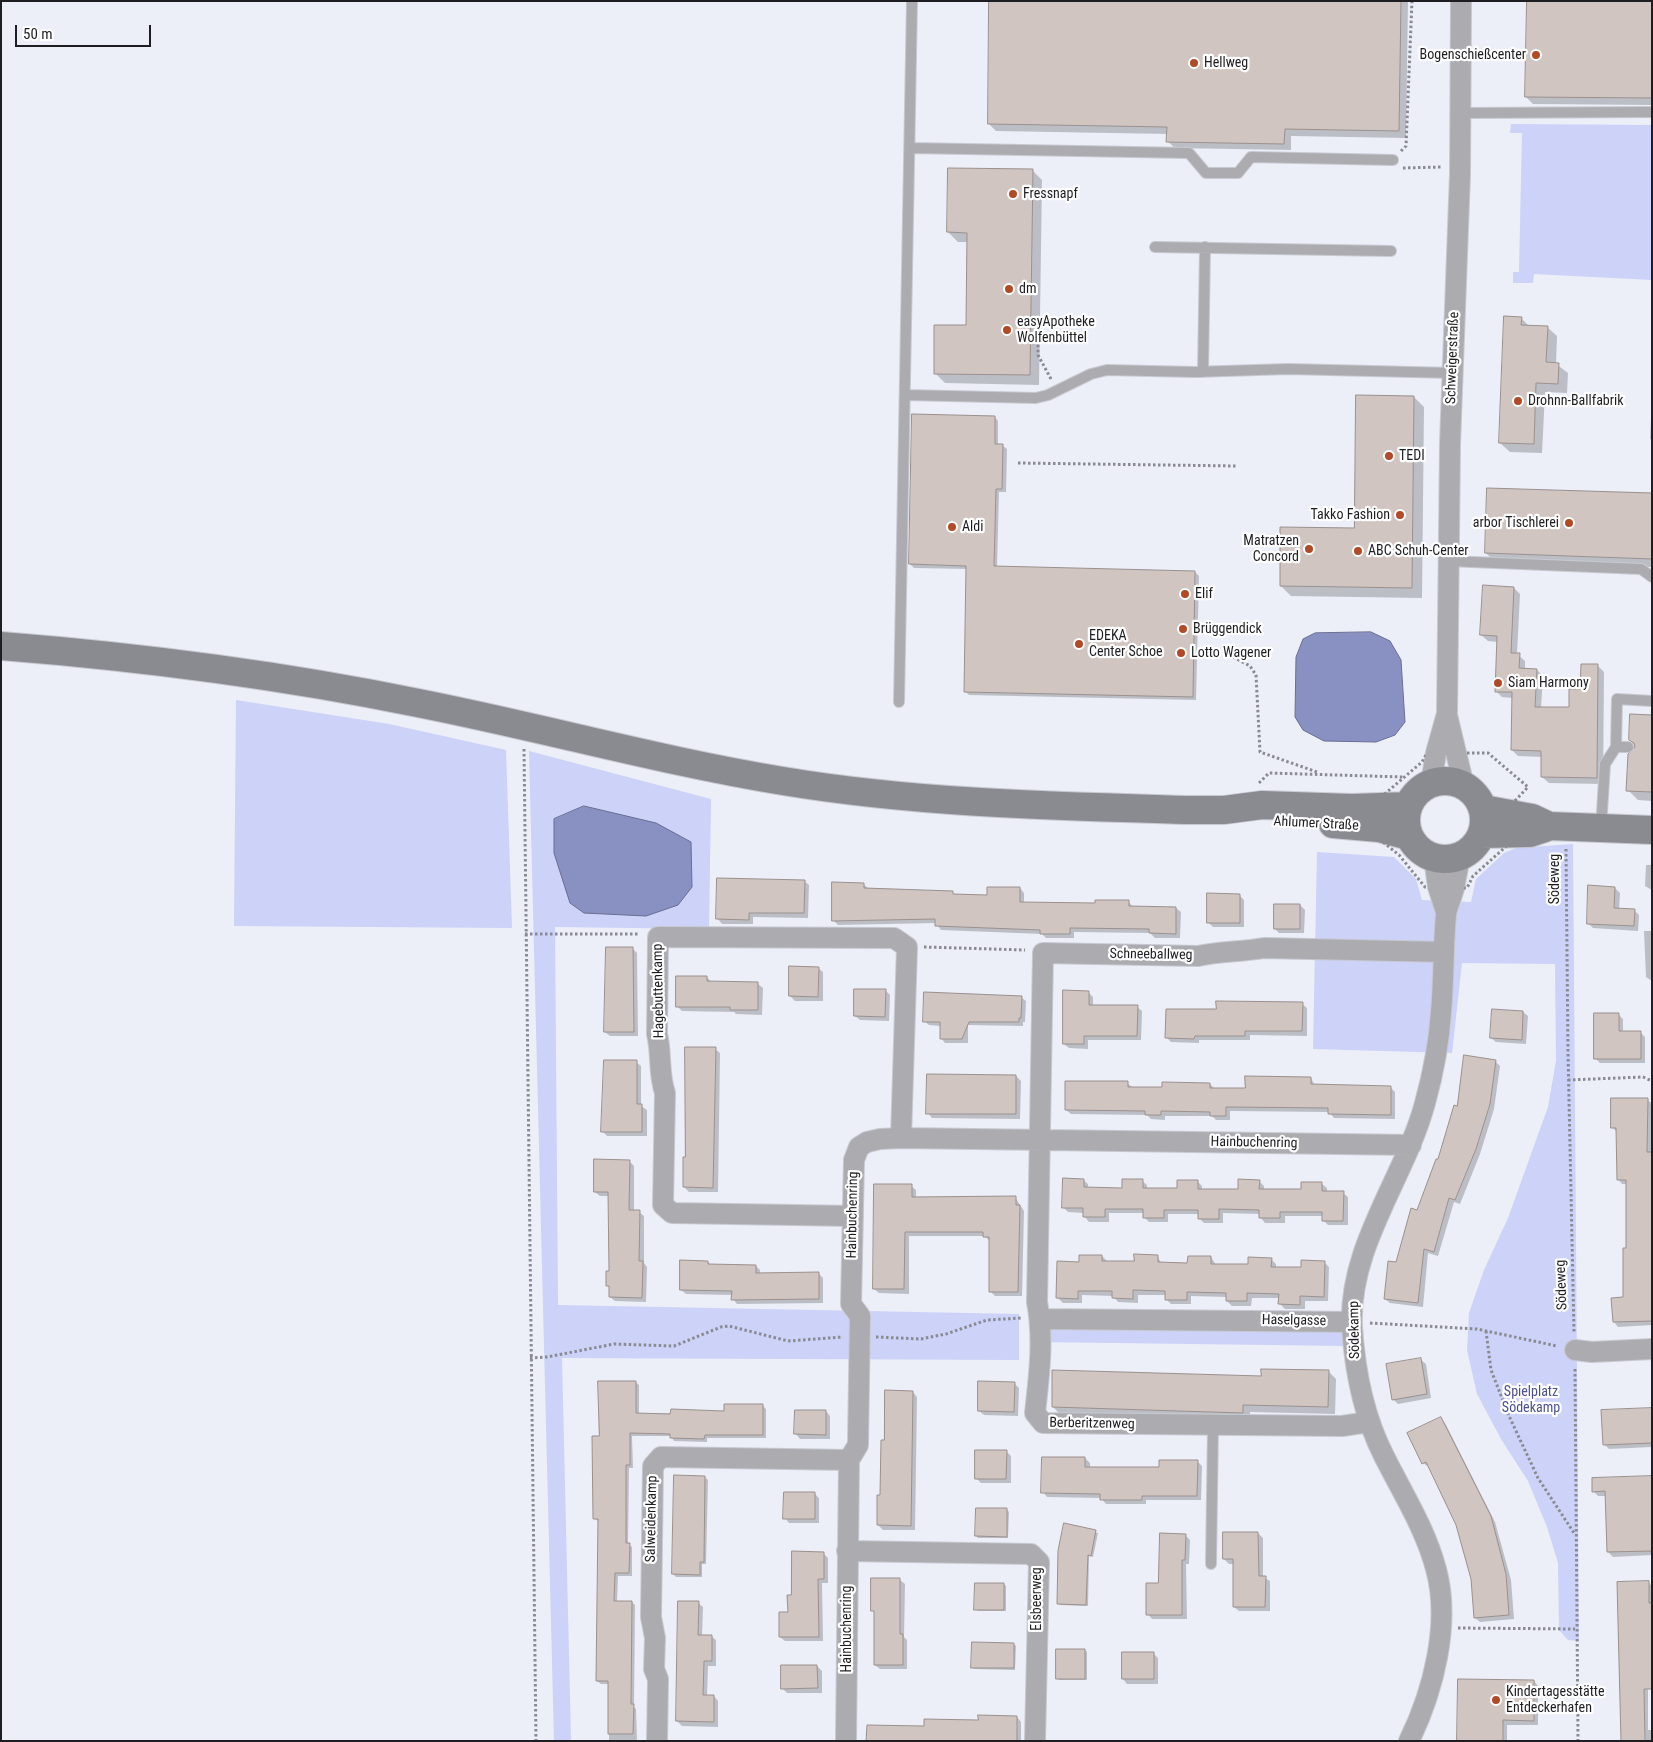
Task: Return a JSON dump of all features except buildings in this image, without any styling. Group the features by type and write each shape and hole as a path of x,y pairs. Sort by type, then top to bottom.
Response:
{"main road":[{"name":"Ahlumer Straße","path":"1,646 147,659 370,693 706,766 835,789 902,796 1119,808 1224,810 1252,805 1352,808 1408,806"},
{"path":"1448,781 1464,786 1476,796 1482,822 1473,848 1447,857 1419,850 1409,836 1406,821 1408,806 1417,792 1431,783 1448,781"},
{"name":"Ahlumer Straße","path":"1224,810 1252,819 1363,826 1409,836"},
{"path":"1482,822 1532,818 1557,827 1652,830"}],"street":[{"name":"Schweigerstraße","path":"1461,1 1460,113 1448,561 1447,715 1464,786"},
{"name":"Schweigerstraße","path":"1431,783 1436,753 1447,715"},
{"name":"Södekamp","path":"1409,1741 1429,1688 1440,1628 1440,1599 1437,1571 1424,1533 1403,1489 1383,1456 1369,1422 1358,1381 1352,1322 1356,1285 1366,1247 1411,1145 1424,1107 1437,1048 1442,1012 1446,912 1438,887 1447,857"},
{"name":"Hagebuttenkamp","path":"853,1216 672,1213 663,1205 664,1093 660,1080 661,1048 657,1034 658,937 894,938 907,947"},
{"path":"901,1138 907,947"},
{"name":"Schneeballweg","path":"1043,953 1198,956 1216,952 1241,952 1264,948 1444,952"},
{"path":"1040,1139 1043,953"},
{"name":"Hainbuchenring","path":"846,1741 849,1460 858,1445 860,1316 851,1304 854,1160 859,1147 867,1142 880,1139 901,1138 1411,1145"},
{"name":"Berberitzenweg","path":"1040,1139 1037,1302 1040,1319 1040,1368 1035,1413 1043,1423 1342,1426 1369,1422"},
{"name":"Haselgasse","path":"1040,1319 1352,1322"},
{"path":"1575,1350 1592,1352 1652,1349"},
{"name":"Salweidenkamp","path":"657,1741 658,1679 654,1668 655,1638 651,1617 653,1466 661,1457 849,1460"},
{"name":"Elsbeerweg","path":"847,1551 1031,1554 1039,1562 1035,1741"}],"lane":[{"path":"899,702 912,1"},
{"path":"1460,113 1652,112"},
{"path":"910,148 1189,153 1206,173 1238,173 1251,157 1393,160"},
{"path":"1155,247 1391,251"},
{"path":"1203,372 1205,248"},
{"path":"905,395 1036,398 1048,395 1091,374 1108,370 1203,372 1288,369 1453,373"},
{"path":"1448,561 1641,569 1652,577"},
{"path":"1601,829 1605,764 1616,747 1617,699 1652,701"},
{"path":"1616,747 1628,747"},
{"path":"1210,1564 1213,1426"}],"path":[{"path":"1393,160 1406,146 1412,1"},
{"path":"1417,168 1434,167"},
{"path":"1053,383 1040,362 1038,340 1065,341"},
{"path":"1018,462 1236,466"},
{"path":"1233,657 1250,666 1256,675 1260,752 1320,773"},
{"path":"524,725 536,1741"},
{"path":"1255,785 1269,773 1320,773 1403,777"},
{"name":"Södeweg","path":"1557,827 1568,1080 1575,1350 1574,1533 1578,1741"},
{"path":"525,934 642,934 658,937"},
{"path":"907,947 1025,950 1043,953"},
{"path":"1568,1080 1643,1077 1652,1081"},
{"path":"530,1358 547,1357 614,1344 674,1346 721,1327 729,1326 788,1340 859,1336 922,1339 946,1334 987,1320 1040,1319"},
{"path":"1352,1322 1444,1325 1486,1331 1575,1350"},
{"path":"1486,1331 1491,1370 1509,1416 1538,1478 1574,1533"},
{"path":"1440,1628 1575,1629"}],"green space":[{"path":"1511,124 1652,125 1652,280 1534,274 1533,283 1513,283 1513,272 1519,272 1522,133 1510,133"},
{"path":"236,700 389,724 506,750 512,928 234,926"},
{"path":"529,751 711,799 709,929 555,927 558,1305 1019,1314 1019,1360 562,1358 571,1741 554,1741"},
{"name":"Spielplatz Södekamp","path":"1573,844 1579,1641 1568,1640 1559,1630 1558,1563 1547,1527 1528,1481 1501,1439 1477,1394 1467,1350 1469,1313 1484,1270 1508,1218 1548,1107 1556,1061 1555,964 1462,963 1452,1053 1313,1049 1317,852 1394,857 1416,879 1422,900 1471,902 1476,879 1504,853 1516,848"},
{"path":"1037,1321 1346,1327 1346,1346 1037,1342"}],"shaded area":[{"path":"1371,632 1390,641 1401,660 1405,722 1395,735 1376,742 1324,741 1303,730 1295,717 1296,657 1303,639 1315,633"},
{"path":"584,806 656,823 691,842 692,887 678,905 646,916 584,913 570,903 554,853 554,819"}],"place":[{"name":"Bogenschießcenter","path":"1536,55"},
{"name":"Hellweg","path":"1194,63"},
{"name":"Fressnapf","path":"1013,194"},
{"name":"dm","path":"1009,289"},
{"name":"easyApotheke Wolfenbüttel","path":"1007,330"},
{"name":"Drohnn-Ballfabrik","path":"1518,401"},
{"name":"TEDI","path":"1389,456"},
{"name":"Takko Fashion","path":"1400,515"},
{"name":"arbor Tischlerei","path":"1569,523"},
{"name":"Aldi","path":"952,527"},
{"name":"Matratzen Concord","path":"1309,549"},
{"name":"ABC Schuh-Center","path":"1358,551"},
{"name":"Elif","path":"1185,594"},
{"name":"Brüggendick","path":"1183,629"},
{"name":"EDEKA Center Schoe","path":"1079,644"},
{"name":"Lotto Wagener","path":"1181,653"},
{"name":"Siam Harmony","path":"1498,683"},
{"name":"Kindertagesstätte Entdeckerhafen","path":"1496,1700"}]}
